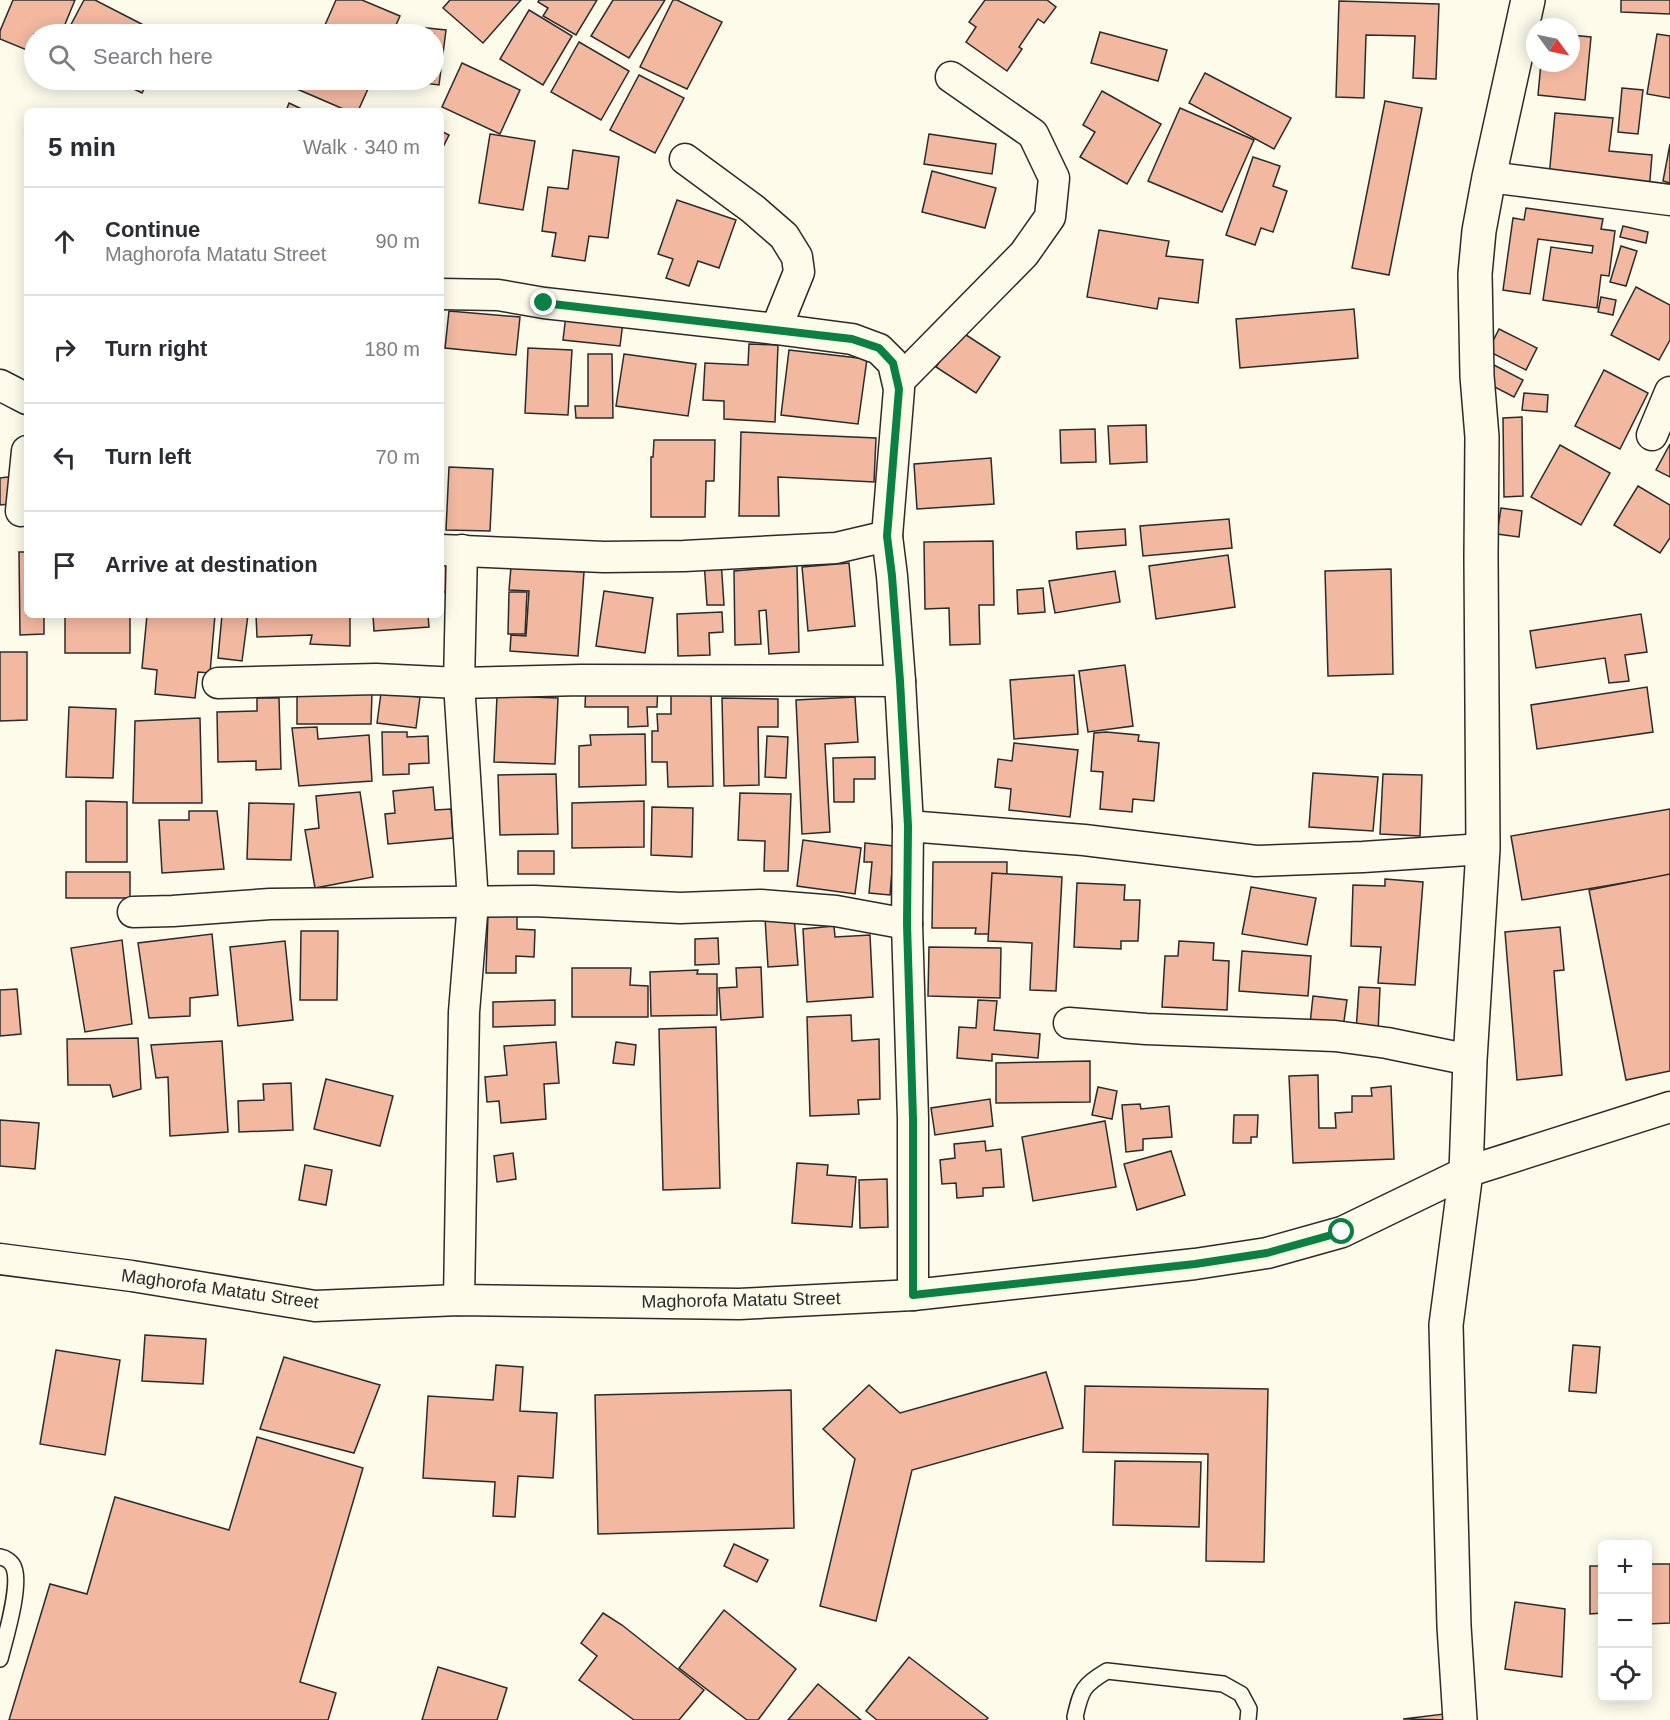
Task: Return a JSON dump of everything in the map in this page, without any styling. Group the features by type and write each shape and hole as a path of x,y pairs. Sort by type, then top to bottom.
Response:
{"street":[{"path":"1460,1720 1454,1614 1446,1325 1466,1172 1470,1060 1483,849 1482,437 1477,376 1475,273 1479,231 1489,177 1528,0"},
{"path":"898,382 1024,254 1050,217 1054,178 1034,134 951,77"},
{"path":"685,159 753,209 784,236 797,257 799,272 776,329"},
{"path":"1489,177 1670,201"},
{"path":"444,294 498,295 544,303 852,339 879,348 893,363 899,389 887,536 900,681 908,826 907,924 913,1119 913,1295"},
{"path":"0,385 24,397"},
{"path":"1652,435 1670,392"},
{"path":"21,511 24,481"},
{"path":"459,1300 464,1012 473,902 452,550 546,555 684,556 837,548 887,536"},
{"path":"218,683 376,679 459,683 581,680 900,681"},
{"path":"908,826 1084,840 1256,861 1483,849"},
{"path":"133,912 270,904 534,901 680,908 760,905 836,911 907,924"},
{"path":"1069,1023 1146,1029 1335,1036 1388,1043 1470,1060"},
{"name":"Maghorofa Matatu Street","path":"0,1259 132,1276 315,1306 459,1300 739,1304 913,1295 1195,1264 1267,1253 1342,1232 1466,1172 1670,1107"}],"lane":[{"path":"0,1557 6,1558 13,1566 15,1577 14,1599 0,1659"},
{"path":"1076,1720 1080,1694 1092,1680 1107,1671 1223,1684 1240,1694 1249,1709 1248,1720"}],"building":[{"path":"13,0 75,0 65,24 24,24 24,49 0,39 0,31"},
{"path":"84,0 95,0 142,24 71,24"},
{"path":"336,0 362,0 400,16 396,24 325,24"},
{"path":"450,0 521,0 483,43 443,8"},
{"path":"539,0 597,0 576,35 543,16 548,8 538,2"},
{"path":"613,0 665,0 629,58 591,36"},
{"path":"673,0 722,22 687,89 640,67"},
{"path":"985,0 1047,0 1056,7 1044,23 1038,19 1019,47 1022,49 1007,71 966,42 976,27 969,22"},
{"path":"1621,0 1670,0 1670,14 1621,12"},
{"path":"1339,1 1439,4 1436,79 1413,78 1415,36 1366,35 1364,98 1336,97"},
{"path":"529,10 572,36 543,85 500,59"},
{"path":"1100,32 1167,50 1158,81 1091,63"},
{"path":"1657,34 1670,36 1670,98 1647,94"},
{"path":"1580,36 1591,37 1585,100 1538,95 1540,72 1580,72"},
{"path":"579,42 629,71 601,120 551,92"},
{"path":"462,63 520,90 500,134 442,107"},
{"path":"1205,73 1291,118 1274,149 1189,103"},
{"path":"639,75 684,98 655,153 610,130"},
{"path":"1622,88 1643,90 1638,134 1618,132"},
{"path":"299,90 367,90 359,108 341,108"},
{"path":"1102,91 1161,124 1127,184 1080,157 1095,132 1083,125"},
{"path":"1385,101 1422,108 1389,275 1352,268"},
{"path":"289,103 300,108 287,108"},
{"path":"1180,108 1254,140 1222,212 1148,181"},
{"path":"1555,113 1613,118 1609,151 1652,155 1649,192 1549,177"},
{"path":"444,132 449,135 444,145"},
{"path":"490,134 535,141 523,210 479,203"},
{"path":"929,134 996,144 992,174 924,164"},
{"path":"1670,144 1670,183 1663,181"},
{"path":"573,150 619,157 608,238 589,236 585,261 552,256 556,233 542,231 548,187 568,189"},
{"path":"1253,157 1280,166 1273,186 1287,191 1273,232 1261,228 1255,245 1226,235"},
{"path":"932,171 996,188 985,228 922,212"},
{"path":"677,200 736,220 719,268 698,261 689,286 666,278 673,259 658,254"},
{"path":"1526,208 1603,219 1601,229 1615,231 1609,276 1601,275 1597,308 1543,300 1551,247 1592,253 1593,246 1538,239 1530,294 1503,290 1513,218 1524,220"},
{"path":"1623,226 1648,232 1646,243 1620,237"},
{"path":"1099,230 1169,241 1166,256 1203,260 1198,303 1159,298 1157,309 1087,297"},
{"path":"1621,246 1637,251 1626,286 1610,282"},
{"path":"1636,287 1670,305 1670,340 1659,360 1611,335"},
{"path":"1601,297 1616,300 1613,315 1598,312"},
{"path":"1354,309 1358,358 1240,368 1236,319"},
{"path":"449,311 520,317 516,355 445,348"},
{"path":"566,315 623,322 620,346 563,340"},
{"path":"1499,329 1537,348 1526,370 1488,351"},
{"path":"960,331 1000,357 976,393 936,367"},
{"path":"749,344 778,345 775,422 724,419 724,401 703,400 705,363 748,365"},
{"path":"528,348 572,350 568,415 525,413"},
{"path":"789,350 867,359 858,424 781,415"},
{"path":"588,354 612,354 613,418 576,418 575,406 588,406"},
{"path":"624,354 696,364 688,416 616,406"},
{"path":"1492,364 1523,380 1514,397 1483,381"},
{"path":"1604,370 1648,393 1620,449 1575,426"},
{"path":"1524,393 1548,395 1547,412 1522,410"},
{"path":"1522,417 1523,496 1504,497 1503,418"},
{"path":"1146,425 1147,462 1110,464 1108,426"},
{"path":"1095,429 1096,462 1061,463 1060,430"},
{"path":"741,432 876,438 874,482 778,477 779,516 739,516"},
{"path":"654,440 715,440 714,481 706,481 705,517 651,517 651,457 653,457"},
{"path":"1670,444 1670,477 1656,470"},
{"path":"1560,445 1610,473 1581,525 1531,497"},
{"path":"991,458 994,504 917,509 914,464"},
{"path":"449,467 493,469 490,531 446,530"},
{"path":"15,476 19,503 0,505 0,478"},
{"path":"1638,486 1670,505 1670,538 1660,553 1614,525"},
{"path":"1501,508 1522,511 1519,537 1497,534"},
{"path":"1229,519 1232,548 1143,556 1140,526"},
{"path":"1125,529 1126,545 1077,549 1076,532"},
{"path":"993,541 994,605 979,605 980,644 950,645 949,608 925,609 924,542"},
{"path":"19,552 24,552 24,618 44,618 44,634 20,635"},
{"path":"444,554 445,554 448,592 444,592"},
{"path":"1228,555 1235,607 1156,619 1149,566"},
{"path":"721,560 724,605 707,605 704,561"},
{"path":"849,563 855,626 808,631 802,567"},
{"path":"797,566 799,652 769,654 766,610 759,611 761,644 735,645 734,571"},
{"path":"511,567 584,572 578,656 510,651 511,635 526,636 529,591 509,590"},
{"path":"1391,569 1393,674 1328,676 1325,571"},
{"path":"1115,571 1120,602 1055,613 1049,581"},
{"path":"1043,588 1045,612 1018,614 1017,590"},
{"path":"604,591 653,598 645,653 596,646"},
{"path":"509,592 527,592 525,634 508,634"},
{"path":"722,612 723,632 709,633 710,655 678,656 677,614"},
{"path":"1641,614 1647,652 1625,655 1629,681 1609,683 1605,658 1536,668 1530,631"},
{"path":"65,618 130,618 130,653 65,653"},
{"path":"147,618 215,618 210,673 198,672 195,698 155,694 157,670 142,668"},
{"path":"222,618 248,618 242,661 218,658"},
{"path":"256,618 350,618 350,646 310,644 312,635 257,637"},
{"path":"373,618 428,618 429,627 374,631"},
{"path":"0,652 27,652 27,720 0,721"},
{"path":"1125,665 1133,726 1088,732 1079,671"},
{"path":"1074,675 1078,734 1014,739 1010,680"},
{"path":"586,683 658,684 657,707 647,707 648,726 628,727 628,707 585,707"},
{"path":"1647,687 1653,732 1537,749 1531,705"},
{"path":"711,690 713,786 668,787 667,762 652,762 652,731 658,731 657,714 671,714 671,691"},
{"path":"372,692 371,724 297,724 297,693"},
{"path":"381,693 420,697 416,728 377,723"},
{"path":"497,696 558,698 555,764 494,762"},
{"path":"855,697 858,742 825,744 830,832 802,834 796,700"},
{"path":"257,698 279,698 281,769 256,770 256,761 218,762 217,712 257,711"},
{"path":"722,698 778,699 778,727 758,727 759,785 724,786"},
{"path":"69,707 116,709 113,778 66,777"},
{"path":"200,718 202,803 133,803 135,721"},
{"path":"317,727 318,739 369,735 372,781 299,786 292,728"},
{"path":"382,732 407,732 407,737 428,736 429,763 409,764 409,774 383,775"},
{"path":"1094,733 1139,735 1138,741 1159,743 1154,801 1133,799 1132,812 1100,809 1103,772 1091,771"},
{"path":"645,734 646,785 579,787 579,746 591,745 590,735"},
{"path":"767,736 788,737 786,778 765,777"},
{"path":"1014,743 1078,750 1070,817 1009,810 1011,789 995,787 998,759 1012,761"},
{"path":"875,757 875,779 854,779 854,802 834,802 833,758"},
{"path":"1313,773 1378,777 1373,831 1309,827"},
{"path":"556,774 558,834 500,835 498,775"},
{"path":"1383,774 1422,775 1420,836 1380,834"},
{"path":"433,787 435,810 451,809 453,838 388,844 385,814 395,813 393,791"},
{"path":"360,792 373,877 315,888 305,830 319,828 316,796"},
{"path":"740,793 791,794 788,871 764,871 765,841 738,840"},
{"path":"86,801 127,802 127,862 86,862"},
{"path":"644,801 644,847 572,848 572,803"},
{"path":"249,803 294,804 291,860 247,859"},
{"path":"652,807 693,808 692,857 651,855"},
{"path":"1670,809 1670,875 1522,900 1511,836"},
{"path":"189,811 217,811 224,869 162,873 159,820 189,820"},
{"path":"803,840 861,848 855,894 797,886"},
{"path":"865,843 894,846 890,895 869,893 872,862 864,862"},
{"path":"518,851 554,851 554,874 518,874"},
{"path":"933,862 1007,862 1006,934 975,934 976,928 932,928"},
{"path":"66,872 130,872 130,898 66,898"},
{"path":"992,873 1062,877 1056,991 1030,990 1032,943 988,941"},
{"path":"1670,874 1670,1071 1626,1080 1589,890"},
{"path":"1385,879 1423,882 1415,985 1378,983 1381,947 1351,946 1353,885 1385,886"},
{"path":"1077,883 1125,885 1124,900 1140,900 1138,941 1121,941 1121,949 1074,947"},
{"path":"1251,887 1316,898 1307,945 1242,934"},
{"path":"488,914 517,914 517,929 535,930 534,957 516,956 516,973 486,973"},
{"path":"794,916 798,965 768,967 765,918"},
{"path":"834,926 835,937 870,935 873,997 807,1002 803,929"},
{"path":"1560,927 1564,970 1554,971 1562,1075 1517,1080 1505,932"},
{"path":"301,931 338,931 337,1000 300,1000"},
{"path":"212,934 218,995 190,998 190,1016 149,1018 138,943"},
{"path":"718,938 719,964 695,965 695,939"},
{"path":"122,940 132,1024 85,1032 71,948"},
{"path":"285,941 293,1020 238,1026 230,947"},
{"path":"1179,941 1214,943 1213,960 1229,961 1227,1010 1162,1007 1165,956 1178,956"},
{"path":"929,947 1001,948 1000,998 928,996"},
{"path":"1242,951 1311,956 1308,996 1239,991"},
{"path":"761,967 763,1017 721,1020 719,988 737,987 736,968"},
{"path":"572,968 631,968 630,985 648,986 648,1017 572,1017"},
{"path":"698,970 697,974 717,974 717,1015 651,1016 650,972"},
{"path":"1359,987 1380,988 1378,1032 1356,1031"},
{"path":"17,989 21,1034 0,1036 0,990"},
{"path":"1313,996 1347,1000 1343,1028 1310,1024"},
{"path":"555,1000 555,1025 493,1027 493,1002"},
{"path":"978,1000 997,1001 994,1030 1040,1034 1038,1058 992,1054 992,1061 957,1058 959,1027 976,1028"},
{"path":"851,1015 852,1041 879,1039 880,1099 858,1100 859,1114 810,1116 807,1017"},
{"path":"716,1027 720,1188 663,1190 659,1029"},
{"path":"138,1038 141,1089 113,1097 110,1085 68,1085 67,1039"},
{"path":"222,1041 228,1132 170,1136 168,1077 156,1078 151,1045"},
{"path":"556,1042 559,1083 544,1084 546,1119 501,1123 499,1101 487,1102 485,1077 507,1075 504,1046"},
{"path":"616,1042 636,1045 634,1065 613,1063"},
{"path":"1090,1061 1090,1102 996,1103 996,1063"},
{"path":"1318,1075 1319,1128 1336,1128 1335,1113 1352,1112 1352,1096 1372,1096 1371,1088 1391,1086 1394,1159 1293,1163 1289,1076"},
{"path":"326,1079 393,1096 380,1146 314,1129"},
{"path":"291,1083 293,1130 239,1132 238,1101 264,1100 263,1084"},
{"path":"1098,1087 1117,1091 1112,1119 1092,1115"},
{"path":"990,1099 993,1126 935,1135 931,1108"},
{"path":"1140,1104 1141,1109 1169,1106 1172,1137 1143,1139 1143,1150 1126,1152 1122,1105"},
{"path":"1234,1115 1258,1115 1257,1137 1251,1137 1251,1143 1233,1143"},
{"path":"0,1120 39,1123 35,1169 0,1166"},
{"path":"1105,1121 1116,1187 1033,1201 1022,1137"},
{"path":"985,1141 986,1151 1001,1149 1004,1187 983,1188 983,1196 957,1198 956,1183 942,1184 940,1160 955,1158 954,1144"},
{"path":"1171,1151 1185,1195 1137,1210 1124,1164"},
{"path":"513,1153 516,1179 497,1182 494,1156"},
{"path":"797,1163 828,1165 827,1175 856,1177 852,1227 792,1223"},
{"path":"305,1165 332,1170 326,1205 299,1200"},
{"path":"887,1179 888,1227 860,1228 859,1180"},
{"path":"145,1335 206,1339 203,1384 142,1381"},
{"path":"1573,1345 1600,1347 1596,1393 1569,1391"},
{"path":"56,1350 120,1360 105,1455 40,1444"},
{"path":"284,1357 380,1385 354,1453 260,1429"},
{"path":"496,1365 523,1367 520,1411 557,1413 553,1478 518,1476 515,1517 493,1516 495,1482 423,1478 428,1396 493,1400"},
{"path":"1046,1372 1063,1428 912,1470 876,1621 820,1606 855,1459 823,1429 869,1385 900,1413"},
{"path":"1085,1386 1268,1389 1264,1562 1206,1561 1208,1454 1083,1452"},
{"path":"791,1390 794,1528 598,1534 595,1395"},
{"path":"257,1437 363,1468 300,1682 336,1693 328,1720 9,1720 50,1584 87,1594 115,1497 229,1530"},
{"path":"1115,1461 1201,1462 1199,1527 1113,1525"},
{"path":"734,1544 768,1560 757,1582 724,1566"},
{"path":"1652,1564 1670,1564 1670,1623 1652,1624"},
{"path":"1590,1566 1598,1566 1598,1613 1590,1614"},
{"path":"1515,1602 1565,1609 1562,1677 1505,1669"},
{"path":"724,1610 796,1669 758,1720 747,1720 679,1668"},
{"path":"603,1613 622,1625 704,1690 679,1720 634,1720 579,1680 597,1656 581,1643"},
{"path":"909,1657 988,1718 986,1720 877,1720 866,1711"},
{"path":"438,1667 507,1688 497,1720 422,1720"},
{"path":"818,1684 861,1720 788,1720"},
{"path":"1452,1713 1452,1720 1403,1719"}],"route":[{"path":"544,303 852,339 879,348 893,363 899,389 887,536 900,681 908,826 907,924 913,1119 913,1295 1195,1264 1267,1253 1342,1232"}]}
